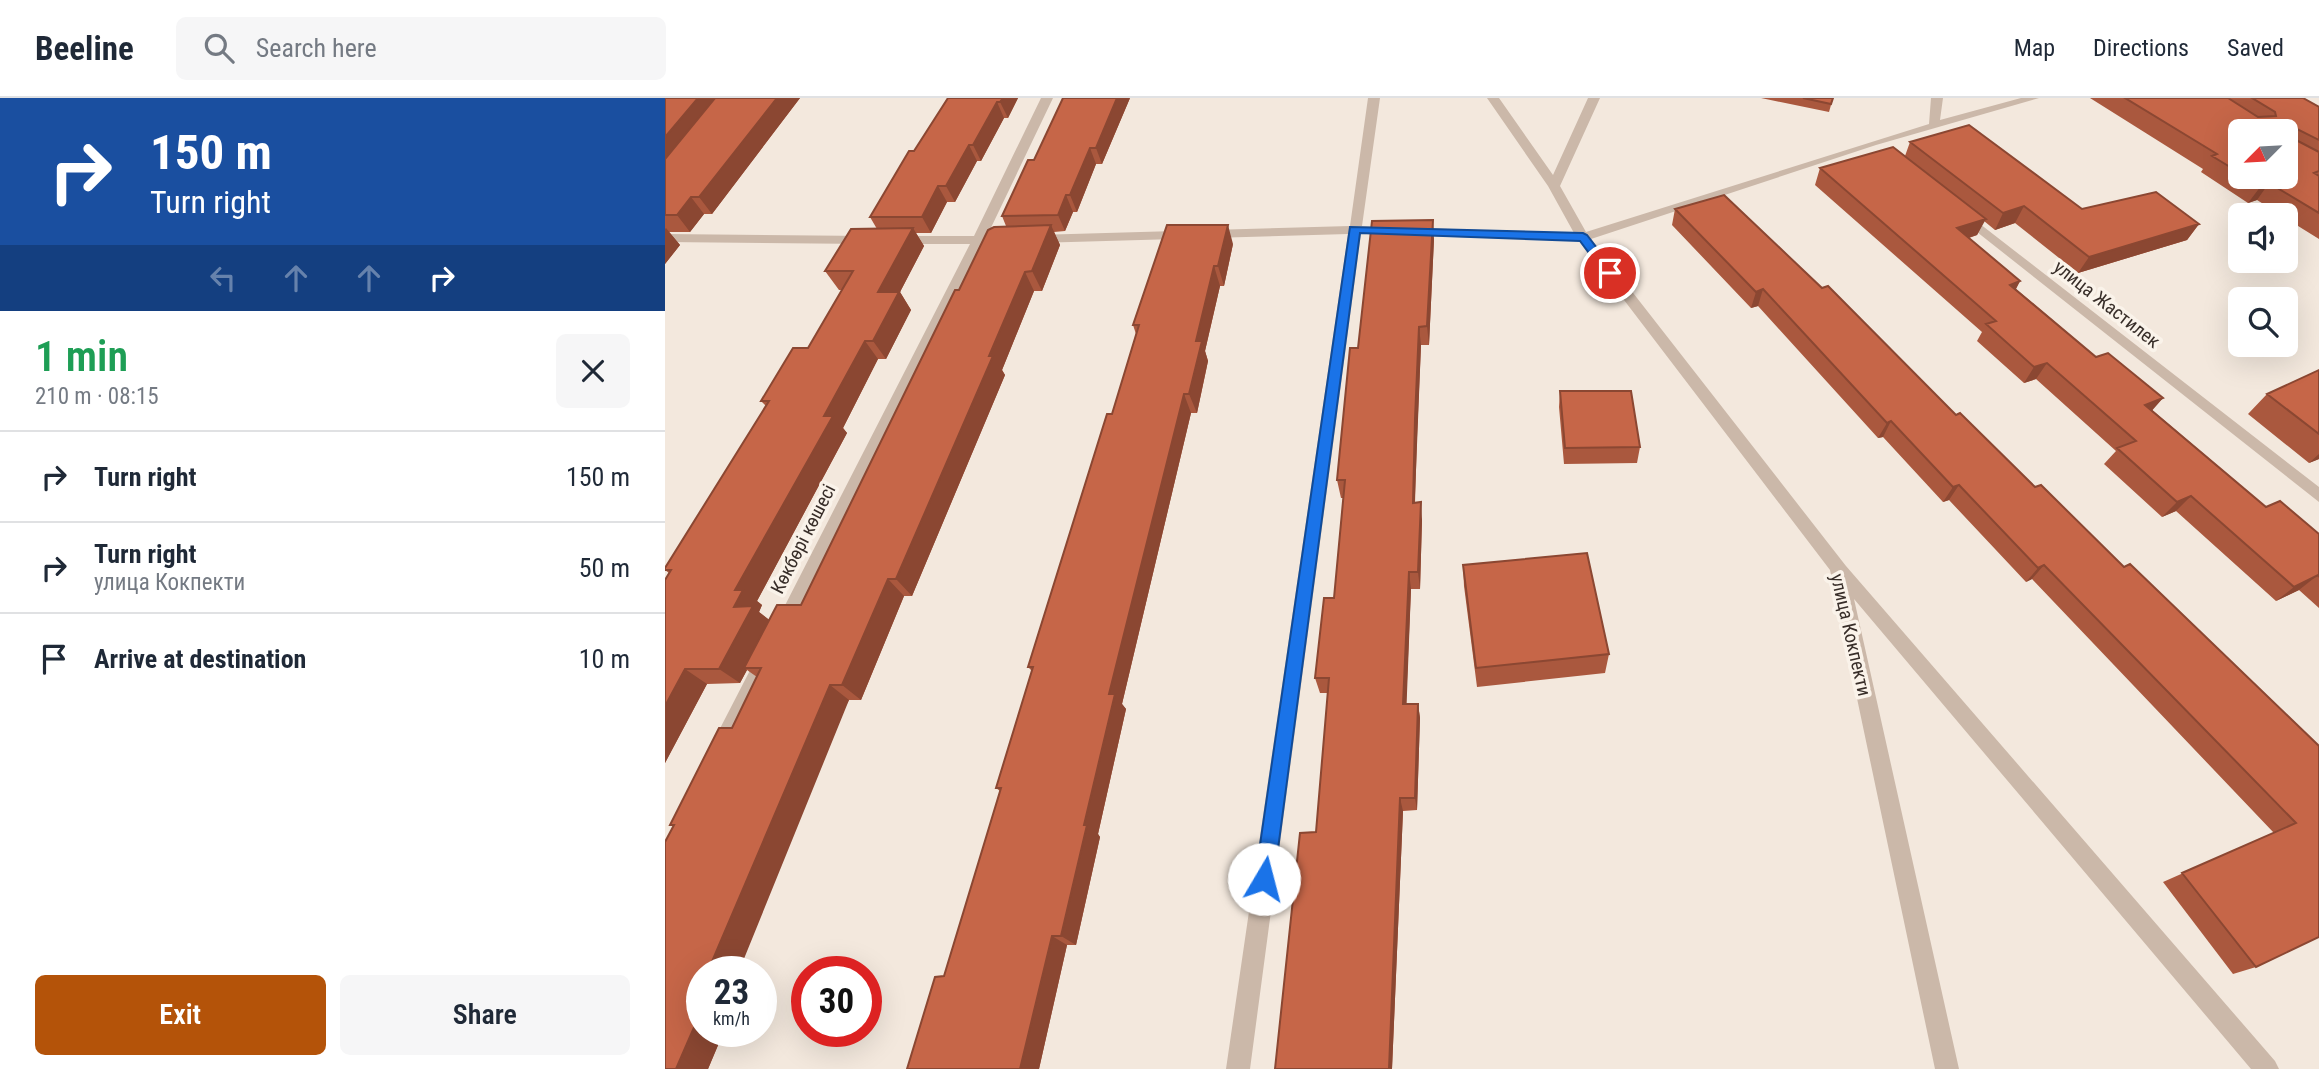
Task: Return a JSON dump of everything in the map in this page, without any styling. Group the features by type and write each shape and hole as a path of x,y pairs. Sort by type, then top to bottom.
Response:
{"street":[{"name":"Көкбөрі көшесі","path":"709,770 979,240 1047,98"},
{"path":"1238,1069 1374,98"},
{"name":"улица Кокпекти","path":"1493,98 1554,186 1583,237 1837,568 1947,1069"},
{"path":"1554,186 1594,98"},
{"path":"1934,127 1937,98"},
{"path":"665,238 979,240 1354,230 1583,237 2033,98"},
{"name":"улица Жастилек","path":"1948,203 2319,496"},
{"path":"1837,568 2267,1069"}],"building":[{"path":"665,98 698,98 665,137"},
{"path":"715,98 777,98 699,197 691,197 677,215 665,215 665,159"},
{"path":"948,98 1003,98 997,102 973,145 969,145 946,186 938,186 922,217 870,217 909,151 914,151"},
{"path":"1063,98 1117,98 1096,148 1090,148 1070,195 1066,195 1058,215 1002,216 1028,160 1034,160"},
{"path":"1803,98 1833,98 1831,104"},
{"path":"2125,98 2228,98 2258,117 2276,116 2275,112 2252,98 2303,98 2319,107 2319,140 2298,130 2298,119 2228,119 2228,166 2212,156 2217,154"},
{"path":"1969,125 2082,209 2156,192 2199,224 2089,257 2024,206 2003,213 1910,142"},
{"path":"2298,141 2319,152 2319,171 2314,173 2319,176 2319,213 2279,189 2298,189"},
{"path":"1893,147 1986,219 1957,228 2020,281 2010,285 2096,357 2108,353 2163,398 2145,405 2266,507 2280,501 2319,534 2319,577 2318,575 2294,587 2191,496 2177,502 2117,448 2136,441 2047,363 2034,367 1986,324 1996,321 1820,168"},
{"path":"1724,195 1822,288 1828,286 1956,415 1960,413 2035,487 2041,485 2124,567 2130,564 2319,746 2319,937 2256,967 2182,873 2296,823 2044,565 2038,568 1959,485 1953,487 1891,421 1887,423 1763,289 1756,292 1675,209"},
{"path":"1433,220 1427,326 1419,327 1413,503 1421,502 1418,572 1409,572 1403,704 1418,704 1415,798 1400,798 1389,1069 1275,1069 1300,833 1316,832 1329,678 1315,678 1324,598 1334,598 1345,480 1337,480 1350,348 1358,348 1372,221"},
{"path":"1051,225 1032,271 1025,272 989,356 993,356 896,579 888,579 842,685 830,685 714,956 686,956 686,1046 676,1069 665,1069 665,842 674,825 670,825 719,728 732,728 761,668 744,668 777,605 801,605 955,290 959,290 988,230 994,227"},
{"path":"1167,225 1228,225 1218,266 1214,266 1196,341 1202,341 1189,394 1184,394 1109,694 1115,694 1061,936 1052,936 1020,1069 907,1069 935,977 944,976 1001,788 996,788 1033,667 1028,667 1107,414 1112,414 1139,325 1133,325"},
{"path":"913,228 878,292 899,292 873,341 865,341 824,416 833,416 735,590 743,590 734,607 753,606 719,669 685,669 665,706 665,580 671,570 665,568 769,401 761,401 793,348 808,348 853,271 825,271 851,229"},
{"path":"2319,370 2319,434 2267,394"},
{"path":"1560,391 1631,391 1640,447 1565,448"},
{"path":"1587,553 1609,654 1476,668 1463,565"}],"route":[{"path":"1264,879 1354,230 1583,237 1610,273"}]}
